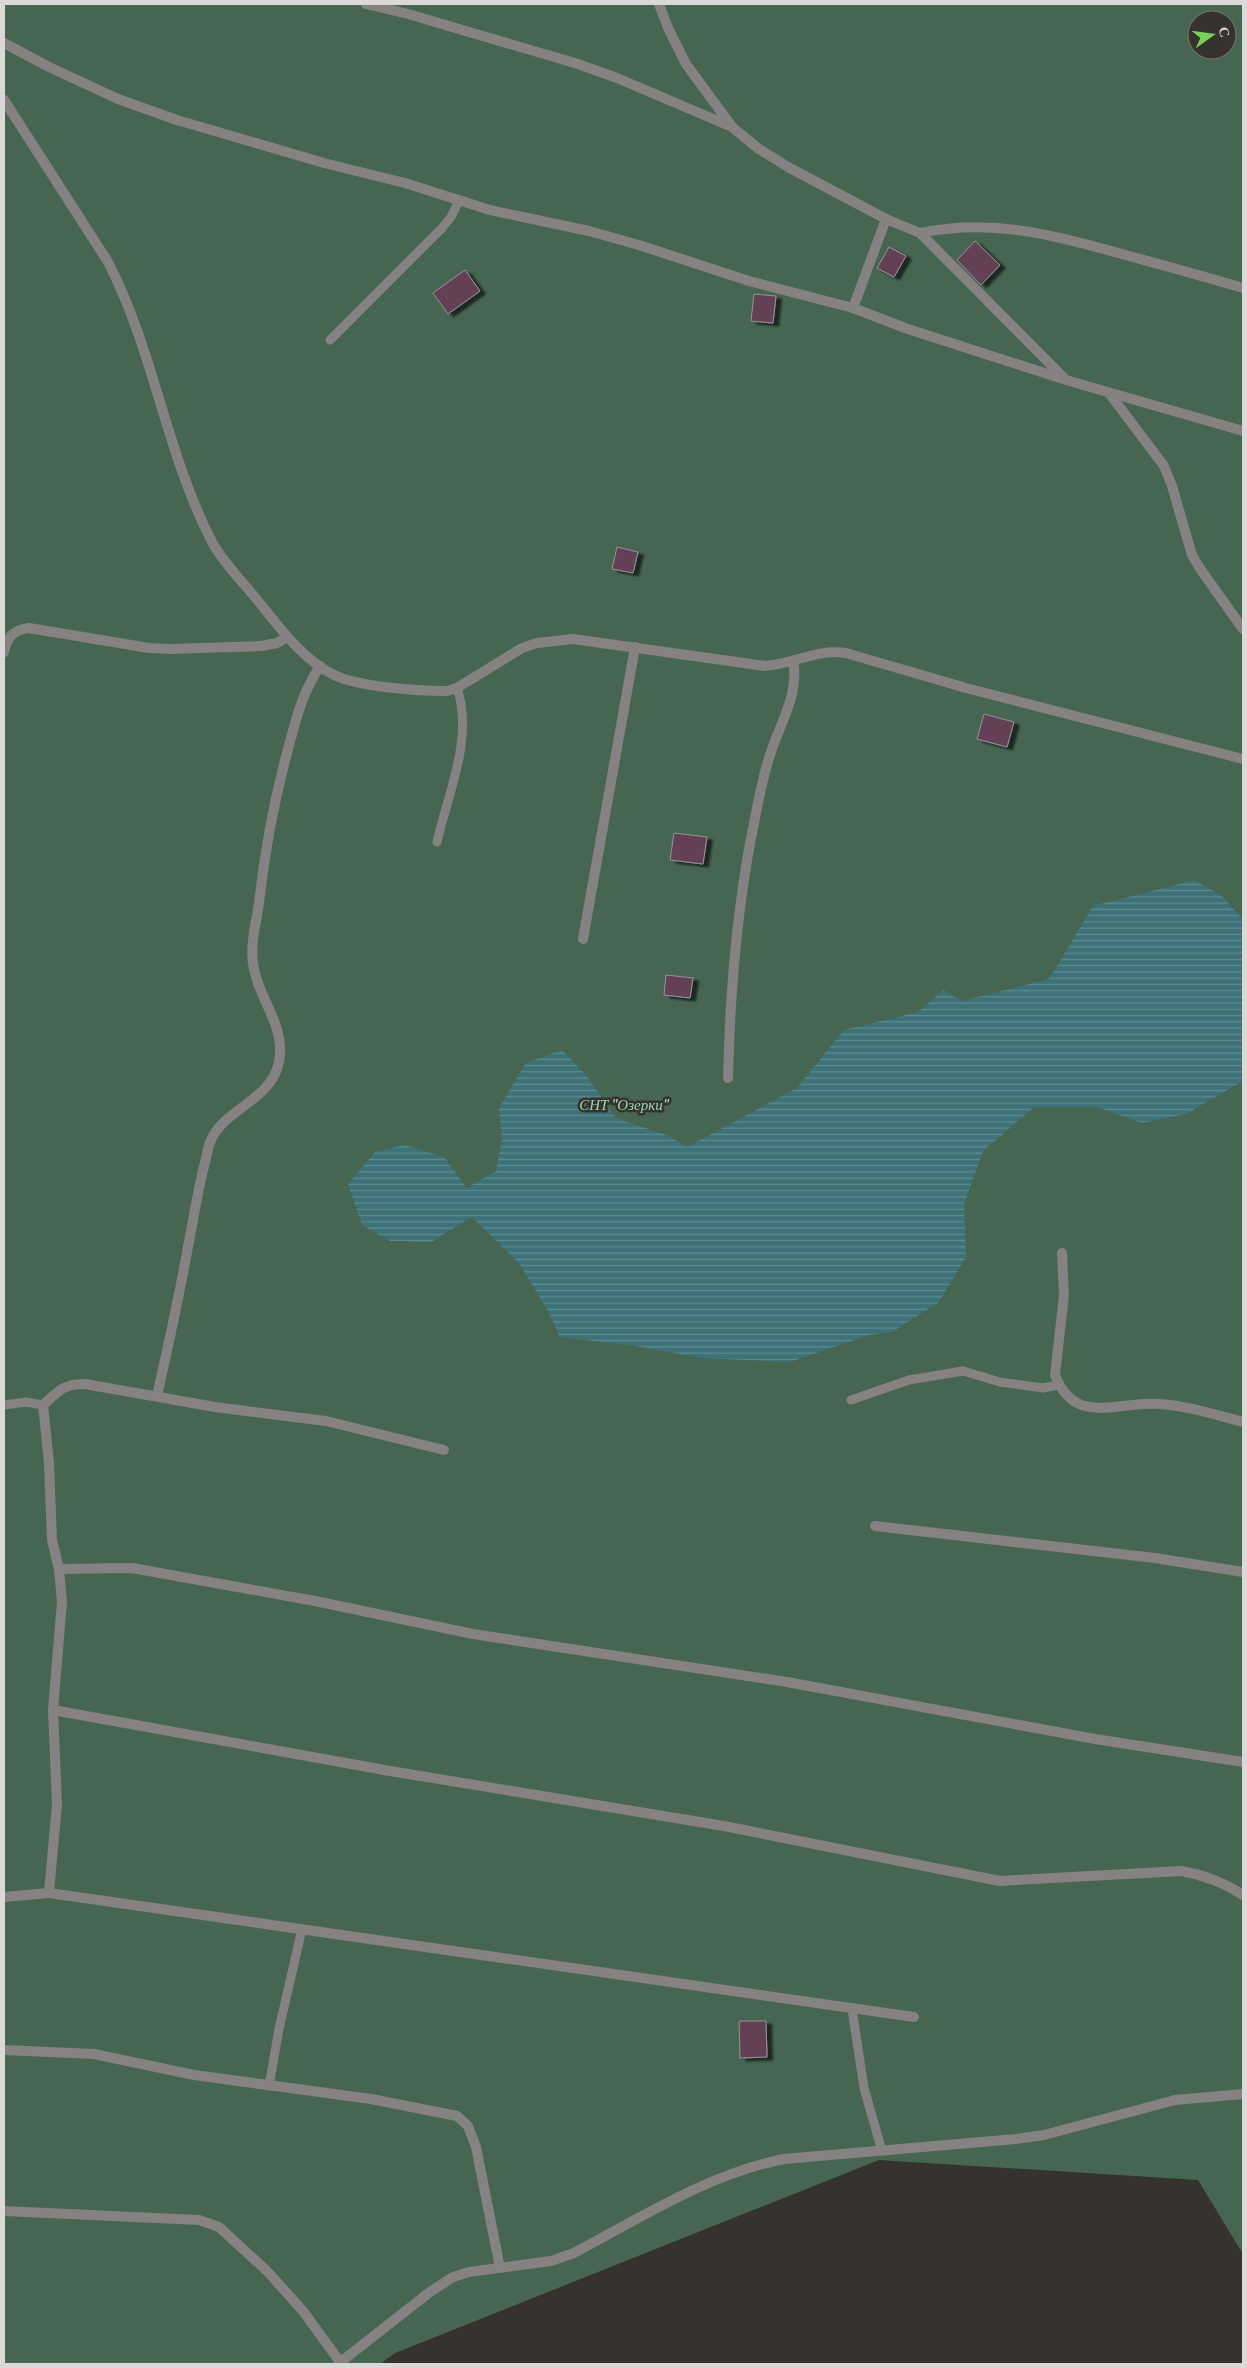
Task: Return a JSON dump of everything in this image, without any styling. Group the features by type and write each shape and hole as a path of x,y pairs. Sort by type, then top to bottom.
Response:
{"street":[{"path":"366,4 408,14 578,64 617,78 733,128"},
{"path":"659,4 668,28 686,64 733,128 759,149 788,167 886,219 920,233 1066,380"},
{"path":"4,43 49,68 118,100 177,120 324,163 405,183 520,218 589,231 639,245 748,281 853,308 908,329 1066,380 1243,431"},
{"path":"4,100 108,262 121,287 133,317 176,454 213,543 287,637 320,666 335,675 359,682 434,691 457,688 499,661 536,643 574,639 765,666 830,651 846,653 966,688 1243,759"},
{"path":"853,308 886,219"},
{"path":"920,233 950,227 975,226 1012,228 1048,234 1243,288"},
{"path":"1108,392 1164,466 1172,486 1192,555 1243,629"},
{"path":"4,652 6,641 12,634 19,629 29,628 149,648 170,649 260,646 277,643 287,637"},
{"path":"583,939 635,647"},
{"path":"728,1078 729,1024 736,933 752,830 770,755 795,686 793,661"},
{"path":"157,1396 176,1316 193,1214 211,1140 219,1127 261,1094 271,1080 279,1063 280,1044 278,1031 256,976 253,949 272,810 300,704 307,686 320,666"},
{"path":"1062,1253 1064,1294 1055,1362 1056,1375 1059,1385 1078,1404 1090,1409 1159,1404 1243,1422"},
{"path":"49,1894 57,1804 53,1710 62,1626 59,1569 52,1540 49,1463 43,1405 63,1387 71,1384 157,1396 215,1407 326,1421 444,1450"},
{"path":"875,1526 1145,1557 1243,1572"},
{"path":"59,1569 132,1568 220,1583 500,1639 787,1682 1095,1739 1243,1762"},
{"path":"53,1710 390,1770 724,1826 1000,1881 1181,1871 1201,1874 1223,1882 1243,1895"},
{"path":"4,1897 49,1894 914,2018"},
{"path":"4,2050 94,2054 194,2075 372,2099 457,2116 468,2126 476,2147 500,2268"},
{"path":"4,2211 198,2220 220,2227 267,2271 303,2311 339,2363 430,2292 453,2277 468,2272 551,2261 574,2253 711,2180 753,2165 784,2159 1034,2136 1175,2100 1243,2094"}],"lane":[{"path":"330,340 442,228 451,217 459,201"},
{"path":"437,842 458,762 463,714 457,688"},
{"path":"851,1400 909,1380 957,1371 972,1373 1000,1382 1043,1388 1059,1385"},
{"path":"4,1405 26,1402 43,1405"},
{"path":"269,2086 279,2029 302,1930"},
{"path":"852,2008 864,2088 882,2150"}],"green space":[{"name":"СНТ \"Озерки\"","path":"4,4 1243,4 1243,2254 1198,2180 879,2160 395,2353 380,2364 4,2364"}],"water":[{"path":"1195,880 1223,897 1243,920 1243,1081 1186,1114 1142,1123 1097,1107 1034,1107 983,1151 964,1204 966,1257 939,1302 892,1332 869,1335 790,1362 701,1358 636,1346 560,1337 548,1311 519,1263 472,1217 431,1242 390,1241 362,1225 348,1184 375,1152 405,1145 444,1157 467,1188 496,1171 502,1139 499,1108 526,1063 562,1050 586,1075 616,1118 669,1136 687,1147 797,1088 844,1030 918,1012 943,990 962,1001 1049,979 1093,906"}],"building":[{"path":"975,241 1000,265 981,285 957,260"},
{"path":"889,247 906,256 894,277 877,268"},
{"path":"465,270 480,291 448,314 433,293"},
{"path":"754,294 776,296 773,323 751,321"},
{"path":"617,547 638,552 633,573 612,569"},
{"path":"984,714 1014,722 1007,747 977,739"},
{"path":"674,833 707,837 703,864 670,860"},
{"path":"666,975 693,978 690,998 664,995"},
{"path":"739,2021 766,2021 767,2057 740,2058"}]}
